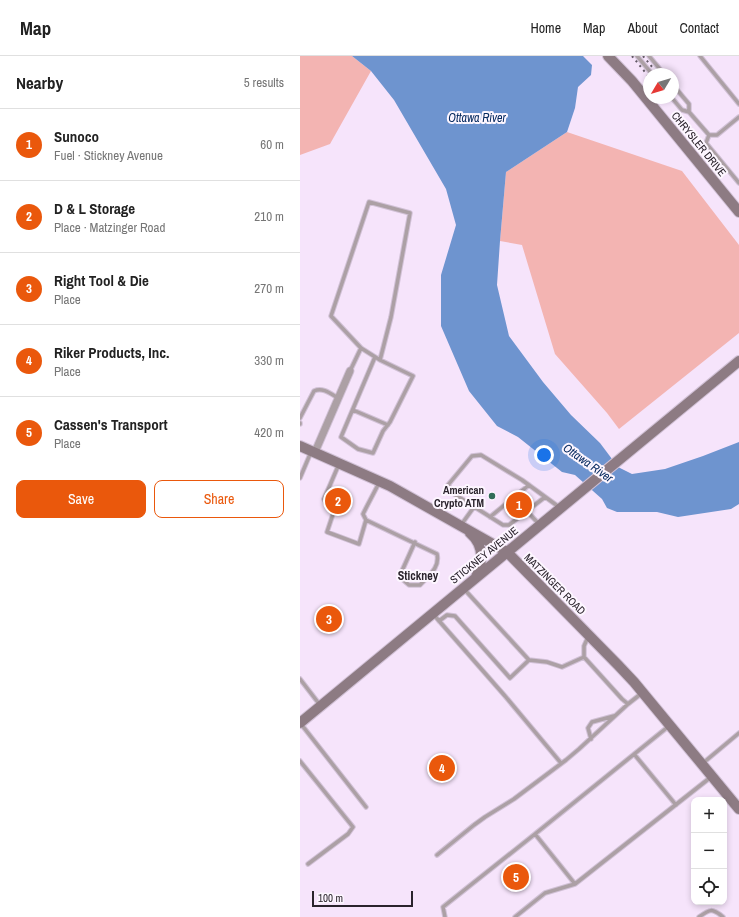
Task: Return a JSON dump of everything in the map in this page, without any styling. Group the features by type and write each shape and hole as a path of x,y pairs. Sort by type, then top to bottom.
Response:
{"street":[{"name":"CHRYSLER DRIVE","path":"608,56 632,81 739,212"},
{"name":"STICKNEY AVENUE","path":"300,723 321,705 436,617 463,588 739,361"},
{"path":"313,451 350,371"},
{"name":"MATZINGER ROAD","path":"300,446 390,486 507,552 618,665 739,808"},
{"path":"463,527 473,535 481,551 480,566 475,578"}],"lane":[{"path":"637,56 647,68"},
{"path":"649,56 659,68"},
{"path":"700,56 739,104"},
{"path":"679,92 689,104 689,112"},
{"path":"677,104 682,110 689,112 708,135"},
{"path":"708,135 717,135 739,117"},
{"path":"708,135 706,143 739,183"},
{"path":"375,357 341,437 358,450 373,453 413,376 380,360 361,348 331,316 369,202 410,213 391,317 380,360"},
{"path":"350,371 361,348"},
{"path":"300,418 314,391 317,389 321,389 338,398"},
{"path":"353,410 388,425"},
{"path":"300,478 313,451"},
{"path":"545,497 509,525 503,525 454,494 448,486 472,456 481,455 529,485 560,508"},
{"path":"339,463 324,499 333,514 327,532 359,544 366,520"},
{"path":"380,482 363,514 366,520 415,542 437,554 438,559 436,568 420,585 409,585 402,580 401,573 415,542"},
{"path":"490,517 529,485"},
{"path":"518,494 523,497"},
{"path":"511,500 516,503"},
{"path":"529,502 534,505"},
{"path":"504,506 509,509"},
{"path":"463,527 474,507"},
{"path":"523,507 540,525"},
{"path":"515,514 518,518"},
{"path":"463,588 529,660 547,662 562,667 584,657"},
{"path":"436,617 447,615 455,616 510,678 529,660"},
{"path":"436,617 561,763"},
{"path":"589,635 584,646 584,657 628,704"},
{"path":"300,679 321,705"},
{"path":"438,855 474,825 514,799 561,763 591,739 628,704 643,693"},
{"path":"591,739 588,728 592,722 615,716"},
{"path":"300,723 366,807"},
{"path":"445,917 443,907 670,725"},
{"path":"702,764 739,733"},
{"path":"634,754 676,805"},
{"path":"300,761 353,827 348,834 308,864"},
{"path":"515,917 544,893 575,884 712,776"},
{"path":"535,834 575,884"},
{"path":"699,917 709,910 714,910 723,917"}],"shaded area":[{"path":"300,56 352,56 371,71 330,144 300,155"},
{"path":"567,132 682,171 739,245 739,333 619,429 607,413 555,354 522,245 500,241 506,172"}],"water":[{"name":"Ottawa River","path":"352,56 583,56 592,65 591,75 578,87 575,108 567,132 506,172 497,285 509,336 543,382 571,415 600,443 618,467 632,474 665,469 739,442 739,504 731,509 678,517 657,512 617,512 607,508 602,499 575,475 562,472 518,437 497,426 469,391 441,326 441,275 456,225 446,189 394,100 371,71"}],"railway":[{"path":"632,56 643,70"},
{"path":"643,56 653,68"}],"place":[{"name":"American Crypto ATM","path":"492,496"},
{"name":"D & L Storage","path":"338,501"},
{"name":"Sunoco","path":"519,505"},
{"name":"Right Tool & Die","path":"329,619"},
{"name":"Riker Products, Inc.","path":"442,768"},
{"name":"Cassen's Transport","path":"516,877"}],"district":[{"name":"Stickney","path":"418,576"}]}
